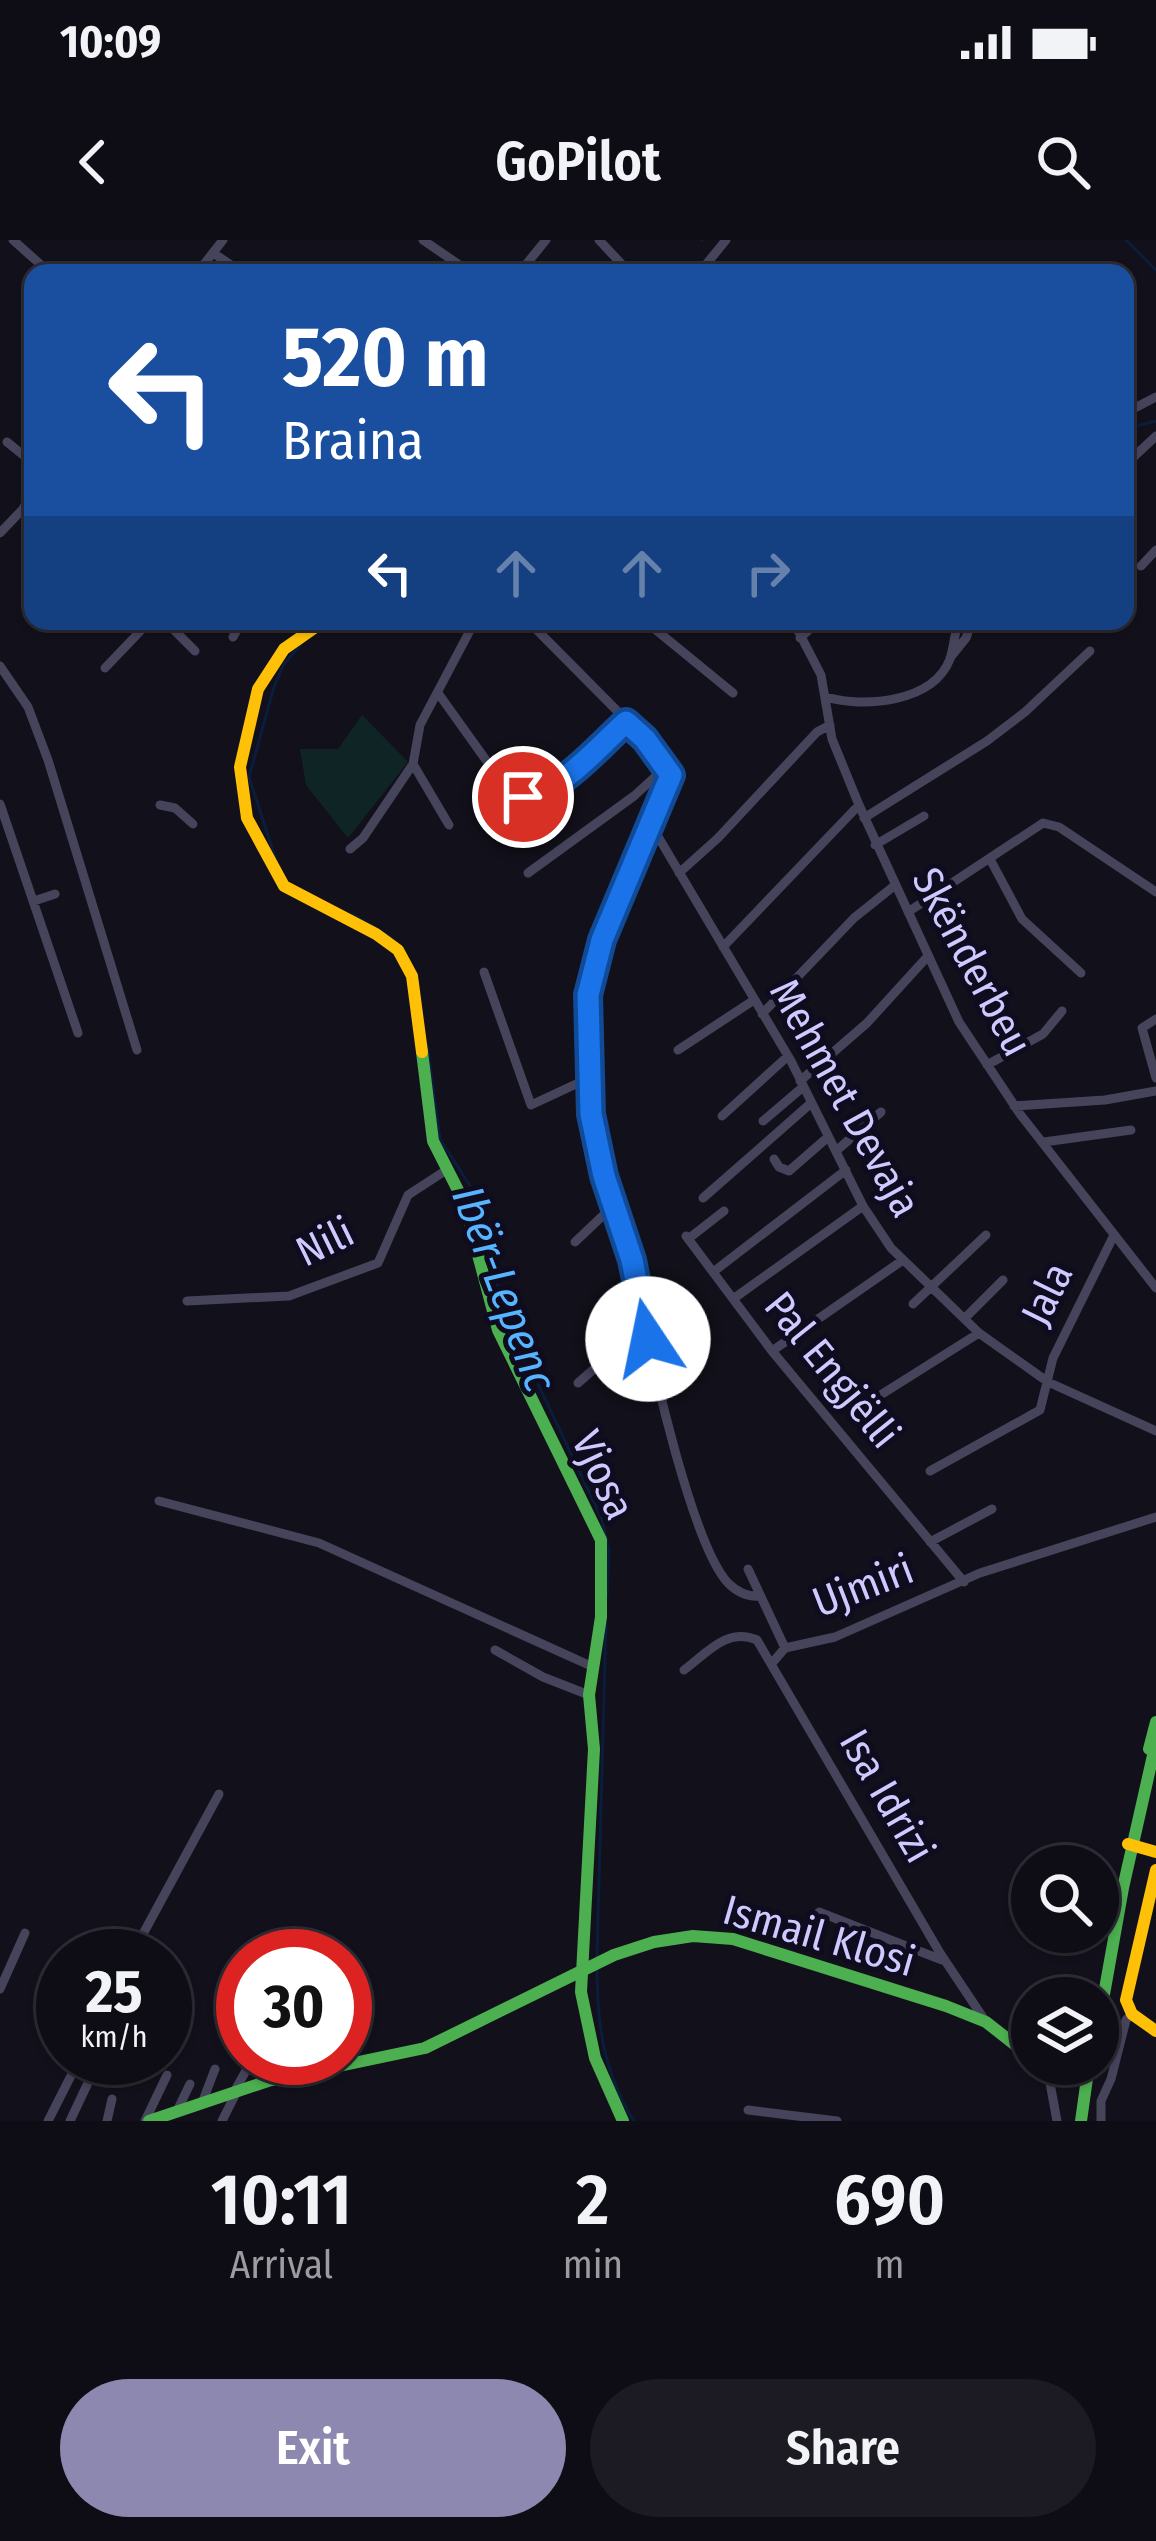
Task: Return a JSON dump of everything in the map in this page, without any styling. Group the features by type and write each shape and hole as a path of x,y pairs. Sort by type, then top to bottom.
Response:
{"street":[{"path":"13,240 40,264"},
{"path":"204,264 223,240"},
{"path":"423,240 458,264"},
{"path":"527,264 546,240"},
{"path":"599,240 622,264"},
{"path":"706,264 726,240"},
{"path":"213,253 230,264"},
{"path":"1134,457 1156,436"},
{"path":"7,442 24,456"},
{"path":"0,533 24,507"},
{"path":"1142,566 1156,550"},
{"path":"95,654 106,667 141,630"},
{"path":"174,630 195,651"},
{"path":"233,637 237,630"},
{"name":"Vjosa","path":"311,630 284,649 258,689 240,767 247,818 284,886 376,934 398,950 412,976 433,1141 464,1202 498,1330 601,1540 601,1617 589,1695 594,1749 586,1947 579,1974 596,2070 623,2121"},
{"path":"350,849 363,838 413,764 420,725 470,630"},
{"path":"537,630 667,766 670,780 602,940 588,995 591,1114 644,1309 652,1369 714,1564 741,1593 760,1596"},
{"path":"656,630 733,693"},
{"name":"Skënderbeu","path":"797,630 821,675 831,723 875,845 959,1022 1014,1106 1156,1288"},
{"path":"950,658 957,630"},
{"path":"826,700 901,697 929,684 969,630"},
{"path":"115,632 127,645"},
{"path":"864,818 987,741 1090,651"},
{"path":"0,666 28,707 48,760 137,1050"},
{"path":"438,693 506,788 523,797 539,794 566,775 626,722"},
{"path":"679,873 831,723"},
{"path":"413,764 448,824"},
{"path":"528,873 634,796 667,766"},
{"path":"0,804 78,1033"},
{"path":"160,805 175,808 193,824"},
{"path":"723,946 859,805"},
{"path":"875,845 924,816"},
{"name":"Mehmet Devaja","path":"650,823 788,1056 863,1206 903,1260 979,1333 1048,1382 1156,1431"},
{"path":"908,912 1043,823 1059,827 1156,892"},
{"path":"990,860 1022,919 1081,973"},
{"path":"762,1015 854,918 894,886"},
{"path":"34,901 55,894"},
{"path":"763,1121 867,1023 928,956"},
{"path":"484,972 531,1105 589,1078"},
{"path":"678,1050 754,1000"},
{"path":"987,1065 1042,1034 1062,1011"},
{"path":"1156,1019 1142,1028 1156,1078"},
{"path":"722,1115 788,1056"},
{"path":"1014,1106 1156,1091"},
{"path":"703,1198 810,1104"},
{"path":"836,1151 880,1112"},
{"path":"1044,1142 1131,1130"},
{"path":"774,1159 789,1171 829,1137"},
{"name":"Nili","path":"187,1301 290,1296 378,1263 409,1195 449,1169"},
{"path":"717,1269 846,1170"},
{"path":"575,1242 613,1205"},
{"path":"733,1299 863,1206"},
{"name":"Pal Engjëlli","path":"724,1210 687,1237 772,1351 964,1582"},
{"path":"914,1304 986,1235"},
{"name":"Jala","path":"930,1472 1040,1410 1053,1358 1113,1238"},
{"path":"772,1351 903,1260"},
{"path":"1142,1271 1156,1271"},
{"path":"965,1318 1003,1280"},
{"path":"578,1383 636,1332 644,1309"},
{"path":"871,1401 979,1333"},
{"path":"159,1501 319,1543 591,1666"},
{"path":"930,1542 992,1509"},
{"path":"964,1582 1156,1517"},
{"name":"Ujmiri","path":"748,1569 785,1648"},
{"name":"Ujmiri","path":"683,1670 732,1634 757,1640 773,1662 785,1648 835,1636 964,1582"},
{"path":"494,1650 589,1695"},
{"name":"Isa Idrizi","path":"773,1662 986,2022"},
{"path":"1104,1977 1156,1722"},
{"path":"1107,1977 1130,1845 1156,1742"},
{"path":"146,1929 219,1793"},
{"path":"1130,1845 1156,1852"},
{"path":"1156,1870 1126,1986 1132,2014 1156,2031"},
{"path":"819,1912 946,1961"},
{"path":"0,1989 25,1933"},
{"name":"Ismail Klosi","path":"372,2059 429,2047 622,1952 663,1940 713,1935 946,2006 986,2022 1011,2042"},
{"path":"1101,2121 1101,2101 1126,2020 1132,2014"},
{"path":"202,2104 215,2069"},
{"path":"49,2121 67,2085"},
{"path":"70,2121 87,2085"},
{"path":"147,2121 163,2085"},
{"path":"177,2110 190,2085"},
{"path":"222,2121 239,2085"},
{"name":"Ismail Klosi","path":"147,2121 259,2085"},
{"name":"Ismail Klosi","path":"1050,2085 1057,2121"},
{"path":"1082,2119 1087,2085"},
{"path":"107,2121 112,2099"},
{"path":"748,2110 837,2121"}],"green space":[{"path":"362,715 408,762 348,838 306,785 300,749 338,749"}],"waterway":[{"path":"1126,240 1156,270"},
{"name":"Ibër-Lepenc","path":"1134,427 1156,421"},
{"name":"Ibër-Lepenc","path":"275,857 249,777 274,687 284,664 302,643"},
{"name":"Ibër-Lepenc","path":"352,914 390,937"},
{"name":"Ibër-Lepenc","path":"427,1044 440,1139 476,1195 504,1312 602,1519 609,1551 607,1596"},
{"name":"Ibër-Lepenc","path":"597,1956 606,1624"},
{"name":"Ibër-Lepenc","path":"597,1966 604,2047 615,2084 634,2121"}],"traffic: fast":[{"path":"422,1052 433,1141 464,1202 498,1330 601,1540 601,1617 589,1695 594,1749 581,1992 595,2058 623,2121"},
{"path":"1149,1749 1156,1722"},
{"path":"1107,1977 1156,1742"},
{"path":"149,2121 268,2081 425,2048 614,1955 693,1936 733,1939 946,2006 986,2022 1011,2042"},
{"path":"1081,2121 1086,2085"}],"traffic: slow":[{"path":"311,630 284,649 258,689 240,767 247,818 284,886 398,950 412,976 422,1052"},
{"path":"1128,1844 1156,1852"},
{"path":"1156,1870 1126,2000 1132,2014 1156,2031"}],"route":[{"path":"523,797 539,794 566,775 626,722 671,775 602,940 588,995 591,1114 604,1176 632,1260 648,1339"}]}
